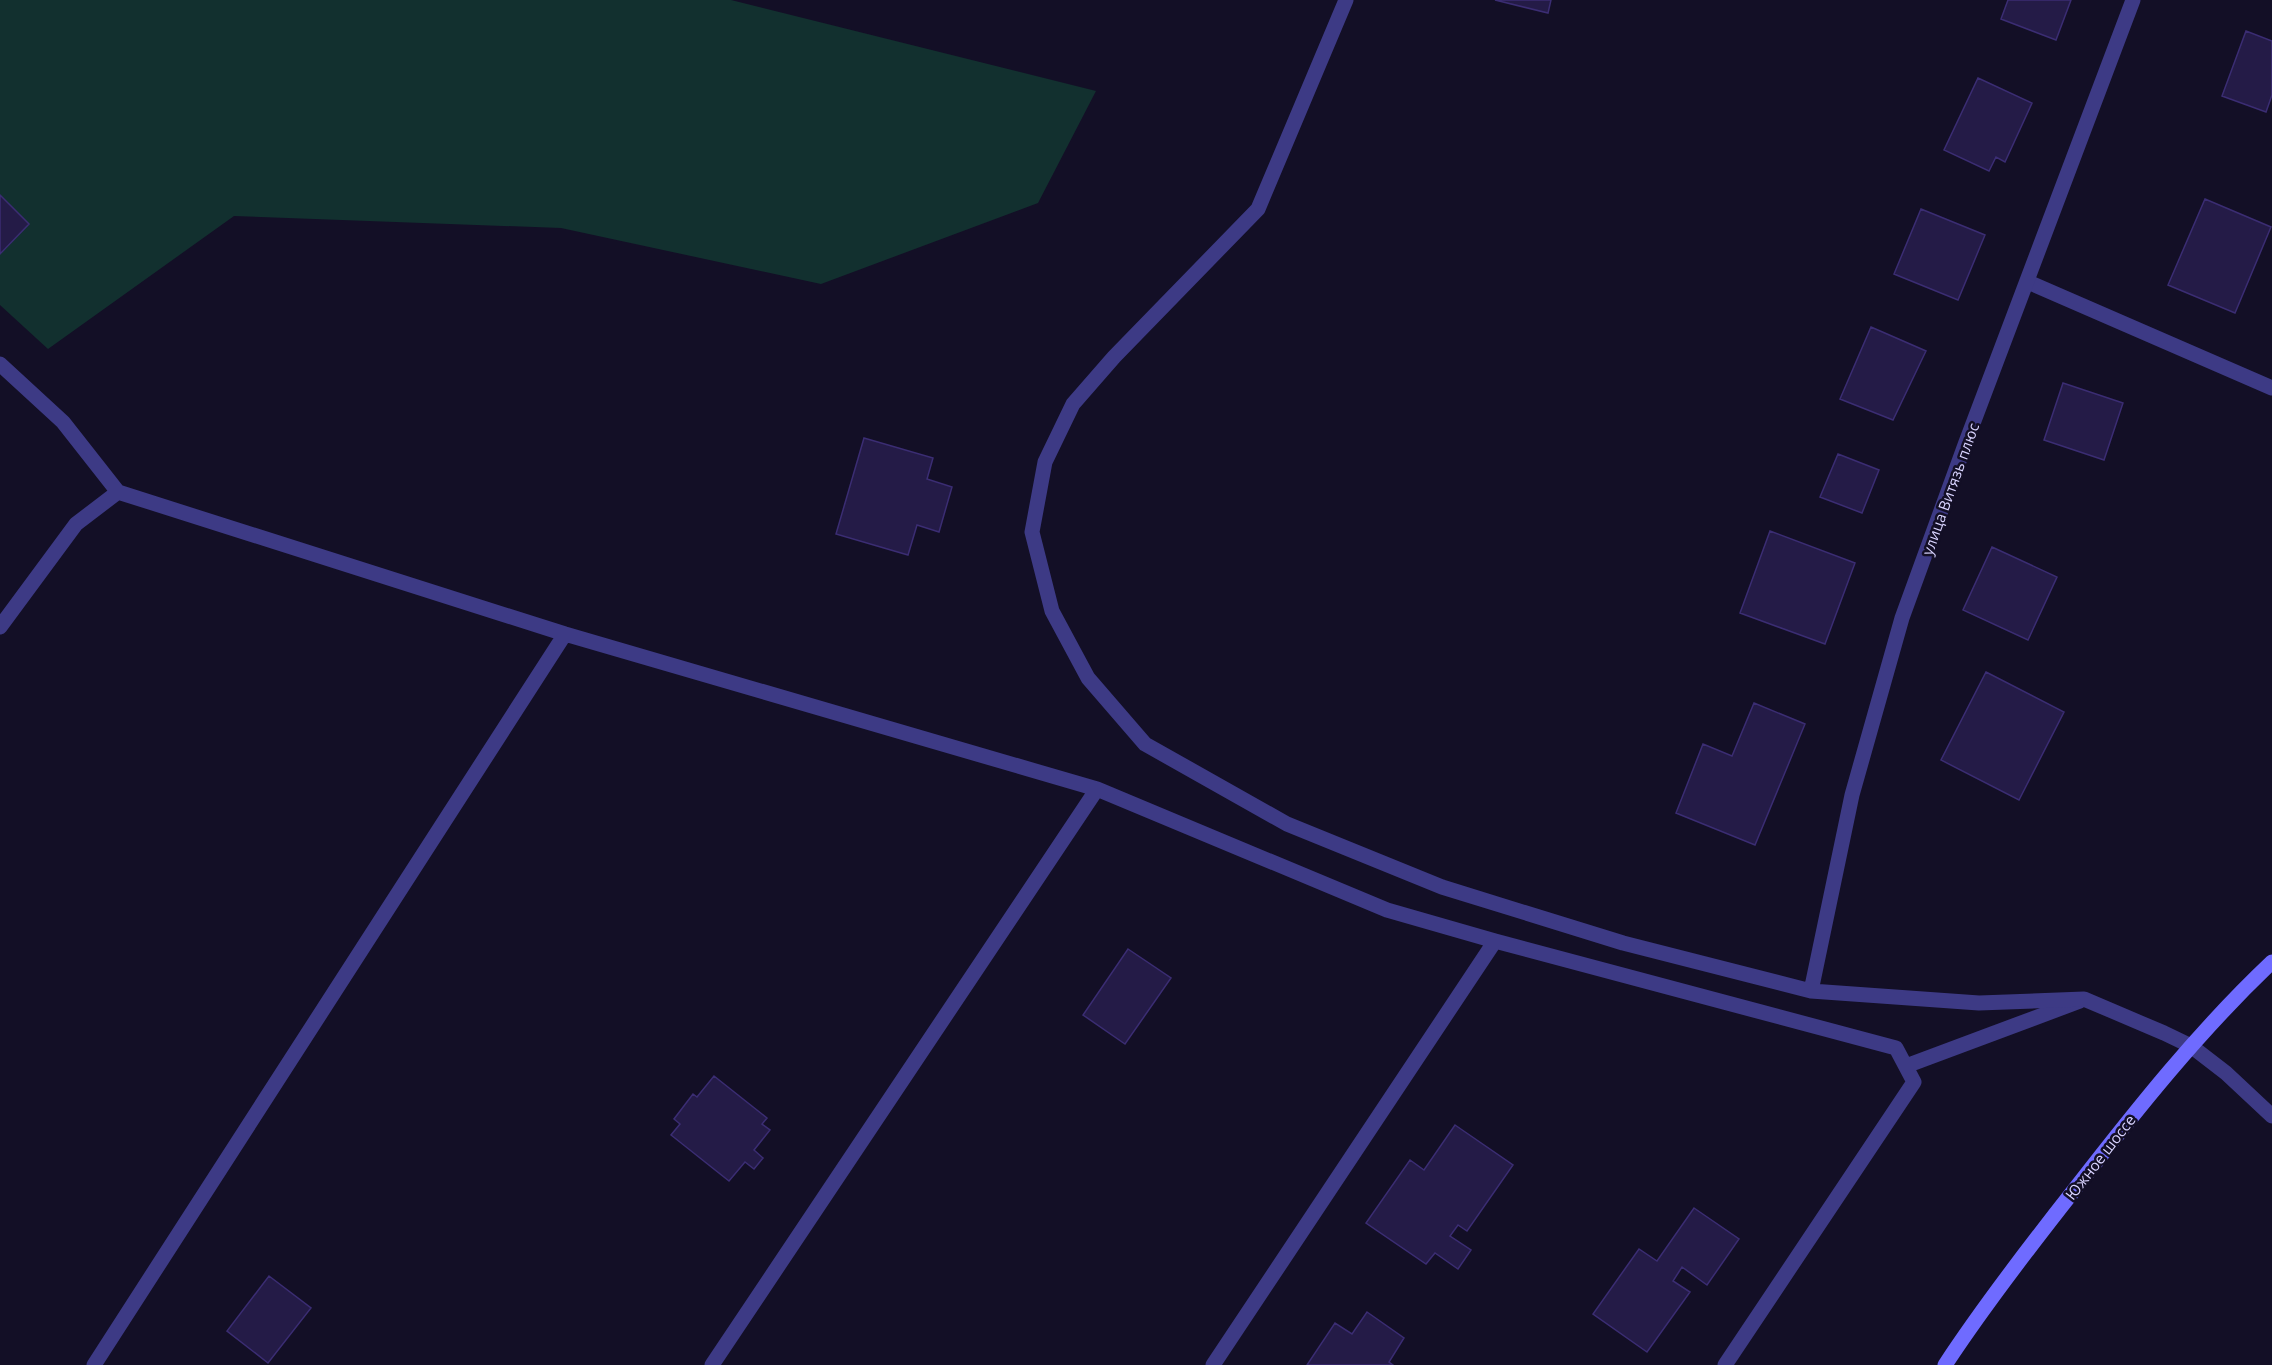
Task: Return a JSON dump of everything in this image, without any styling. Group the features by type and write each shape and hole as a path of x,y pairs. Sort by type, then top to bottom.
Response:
{"main road":[{"name":"Южное шоссе","path":"1945,1365 1974,1322 2131,1117 2190,1046 2272,962"}],"street":[{"path":"1347,0 1258,209 1114,357 1073,404 1045,462 1032,531 1052,611 1088,678 1145,744 1287,824 1442,887 1623,943 1812,991 1979,1003 2084,999 2190,1046 2226,1073 2272,1116"},
{"name":"улица Витязь плюс","path":"1812,991 1852,795 1902,618 2133,0"},
{"path":"2028,282 2272,388"},
{"path":"0,364 63,422 118,492 565,634 1097,789 1387,910 1896,1048 1914,1082 1725,1365"},
{"path":"0,627 76,524 118,492"},
{"path":"94,1365 565,634"},
{"path":"712,1365 1097,789"},
{"path":"1213,1365 1495,941"},
{"path":"1906,1066 2084,999"}],"green space":[{"path":"0,0 731,0 1096,91 1038,203 821,284 561,228 234,216 48,349 0,305"}],"building":[{"path":"1495,0 1551,0 1548,13"},
{"path":"2008,0 2071,0 2056,40 2001,19"},
{"path":"2246,31 2272,41 2272,95 2266,112 2222,96"},
{"path":"1978,78 2032,103 2005,162 1996,157 1989,171 1944,150"},
{"path":"0,195 29,224 0,254"},
{"path":"2205,199 2271,227 2235,313 2168,285"},
{"path":"1921,209 1985,235 1958,300 1894,274"},
{"path":"1871,327 1926,351 1893,420 1840,399"},
{"path":"2063,383 2123,403 2104,460 2044,440"},
{"path":"864,438 933,458 927,479 952,487 939,532 917,525 908,555 836,534"},
{"path":"1838,454 1879,470 1862,513 1820,497"},
{"path":"1770,531 1855,563 1825,644 1740,613"},
{"path":"1992,547 2057,577 2028,640 1963,610"},
{"path":"1986,672 2064,712 2019,800 1941,760"},
{"path":"1754,703 1805,724 1755,845 1676,813 1703,744 1732,756"},
{"path":"1128,949 1171,978 1125,1044 1083,1015"},
{"path":"714,1076 767,1118 762,1124 770,1130 754,1150 763,1158 754,1169 745,1162 729,1181 671,1135 680,1124 674,1119 693,1094 697,1097"},
{"path":"1455,1125 1513,1165 1467,1231 1458,1225 1450,1236 1471,1250 1458,1269 1435,1253 1426,1264 1366,1223 1410,1160 1424,1170"},
{"path":"1694,1208 1739,1239 1707,1285 1682,1267 1673,1281 1690,1292 1647,1352 1593,1314 1639,1249 1657,1261"},
{"path":"269,1276 311,1308 268,1363 227,1331"},
{"path":"1367,1312 1404,1338 1389,1362 1393,1365 1307,1365 1335,1323 1352,1334"}]}
